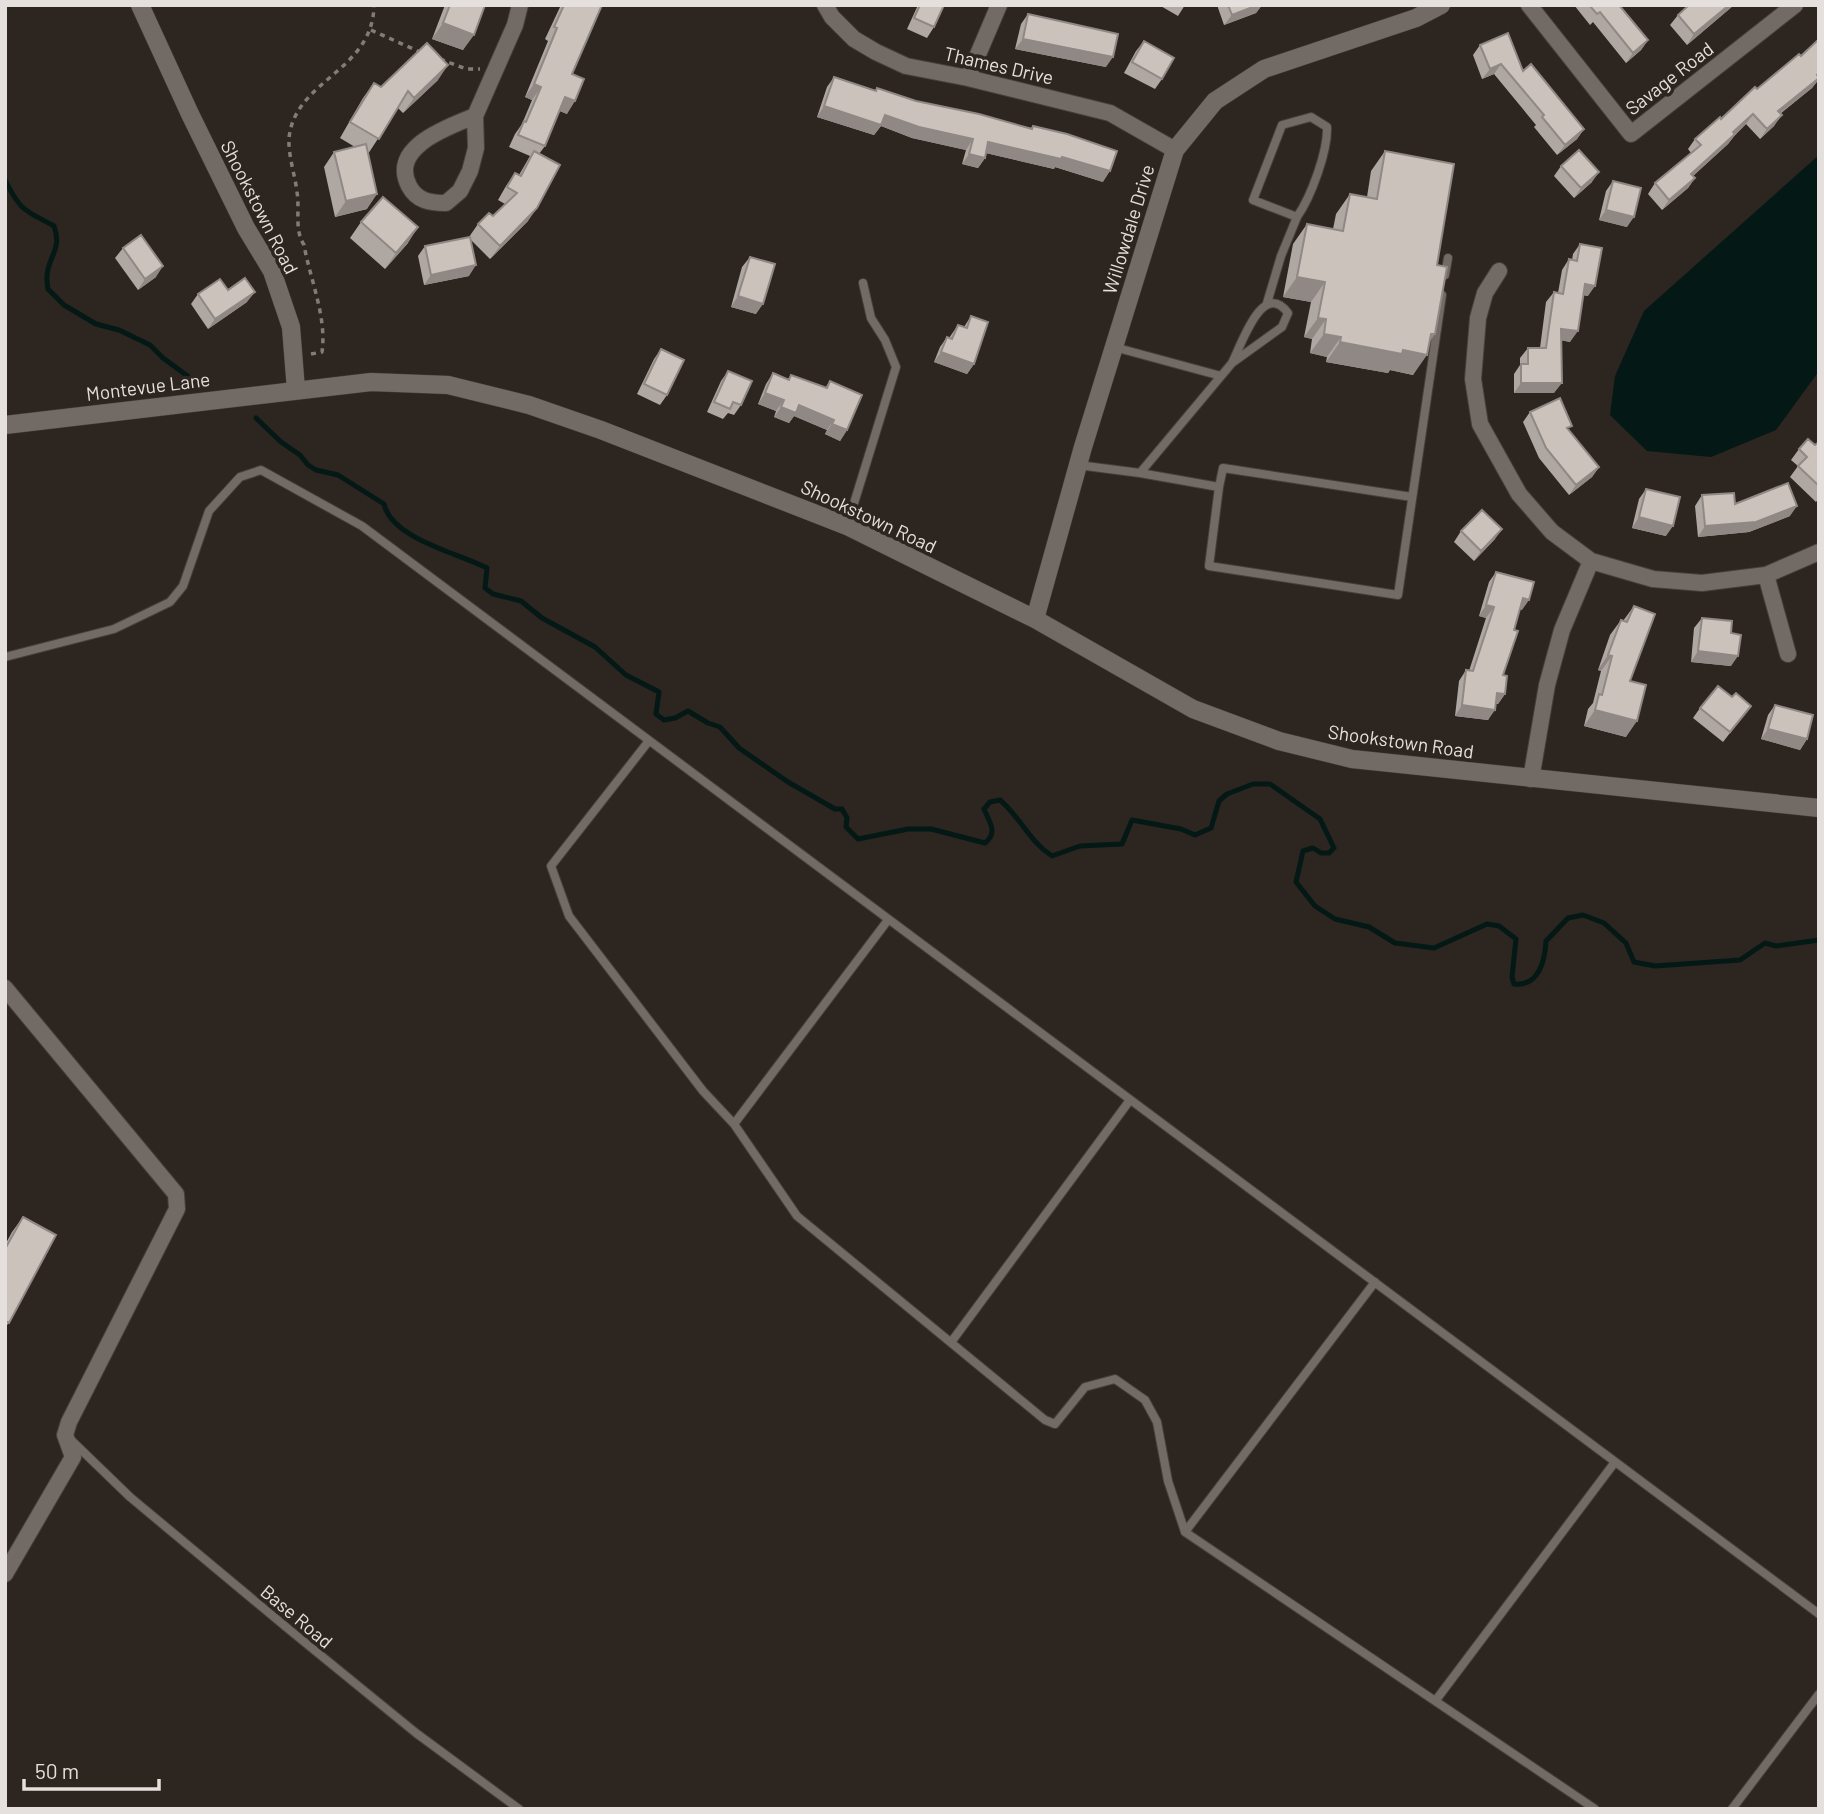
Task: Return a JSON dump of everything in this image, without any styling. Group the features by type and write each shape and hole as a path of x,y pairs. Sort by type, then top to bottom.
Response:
{"street":[{"name":"Shookstown Road","path":"140,5 246,228 272,271 291,327 296,390 371,382 449,385 529,405 601,430 847,526 1035,619 1193,709 1279,741 1352,759 1819,808"},
{"path":"475,116 435,132 416,148 406,163 405,179 412,192 427,203 446,203 460,191 470,171 476,148 475,116 516,25 520,5"},
{"name":"Thames Drive","path":"825,5 855,39 906,66 968,78 1110,113 1175,150"},
{"path":"968,78 999,5"},
{"name":"Willowdale Drive","path":"1035,619 1078,465 1175,150 1215,101 1264,69 1416,18 1441,5"},
{"name":"Savage Road","path":"1529,5 1631,134 1795,5"},
{"path":"1499,271 1485,293 1478,318 1474,379 1480,424 1519,494 1552,532 1591,561 1653,579 1702,583 1766,575 1819,552"},
{"name":"Montevue Lane","path":"5,425 296,390"},
{"path":"1531,779 1547,685 1562,630 1591,561"},
{"path":"1766,575 1788,654"},
{"path":"5,988 176,1194 177,1209 69,1422 65,1435 73,1457 5,1574"}],"lane":[{"path":"1233,363 1253,320 1268,303 1281,256 1297,217 1306,204 1327,138 1326,127 1311,117 1282,125 1253,200 1297,217"},
{"path":"1412,498 1223,468 1209,566 1398,595 1448,258"},
{"path":"847,526 896,367 885,340 871,318 863,283"},
{"path":"1140,472 1233,363 1263,343 1287,321 1288,313 1282,304 1274,301 1268,303"},
{"path":"1114,347 1221,376"},
{"path":"1078,465 1140,472 1219,487"},
{"path":"5,657 114,629 170,602 183,586 209,510 240,477 261,470 362,526 1819,1614"},
{"path":"648,742 551,866 569,916 703,1091 734,1124 797,1216 1045,1420 1055,1424 1086,1387 1115,1379 1145,1400 1157,1422 1168,1481 1185,1532 1436,1699 1595,1809"},
{"path":"734,1124 888,920"},
{"path":"952,1341 1130,1100"},
{"path":"1185,1532 1374,1282"},
{"name":"Base Road","path":"65,1435 130,1497 296,1635 416,1733 519,1809"},
{"path":"1436,1699 1615,1462"},
{"path":"1732,1809 1819,1694"}],"path":[{"path":"293,358 322,352 324,339 304,245 298,235 298,196 289,139 297,113 306,100 365,44 371,30 374,5"},
{"path":"371,30 426,54"},
{"path":"439,59 466,69 495,70"}],"water":[{"path":"1819,155 1819,371 1776,430 1711,457 1647,451 1610,415 1615,376 1644,311"}],"building":[{"path":"450,5 485,5 474,35 443,23"},
{"path":"564,5 602,5 572,74 584,79 575,101 565,97 545,146 518,135 541,87 534,84"},
{"path":"920,5 944,5 934,27 914,18"},
{"path":"1228,5 1258,5 1232,15"},
{"path":"1589,5 1619,5 1648,40 1633,53 1600,12 1597,14"},
{"path":"1689,5 1729,5 1694,34 1678,15"},
{"path":"1028,14 1118,34 1113,57 1023,39"},
{"path":"1508,33 1523,71 1531,64 1584,129 1565,145 1542,117 1544,115 1501,64 1490,69 1480,45"},
{"path":"1819,39 1819,78 1778,111 1782,115 1767,129 1753,114 1691,174 1695,178 1669,200 1655,183 1701,145 1695,139 1755,87 1757,89 1799,54 1801,56"},
{"path":"1144,41 1174,58 1162,79 1132,62"},
{"path":"427,43 448,65 414,98 408,91 379,139 350,122 374,83 381,87"},
{"path":"834,77 916,101 979,114 1032,129 1033,126 1067,134 1117,151 1110,171 1062,157 1061,159 988,142 985,158 969,154 973,139 919,127 885,115 881,125 824,106"},
{"path":"366,144 377,194 346,201 334,152"},
{"path":"1579,150 1599,172 1581,188 1561,166"},
{"path":"534,151 560,165 537,208 500,246 478,224 489,213 493,216 517,193 507,187 515,173 521,176"},
{"path":"1385,151 1454,164 1437,265 1447,267 1435,334 1431,334 1427,355 1403,350 1402,354 1340,342 1341,337 1324,334 1326,319 1318,318 1325,282 1297,277 1307,224 1343,231 1350,194 1377,199"},
{"path":"1613,181 1641,188 1634,217 1606,210"},
{"path":"383,197 418,227 396,253 361,222"},
{"path":"141,235 163,266 145,279 123,248"},
{"path":"470,237 476,265 431,275 425,246"},
{"path":"1580,244 1602,248 1595,286 1585,284 1578,331 1561,329 1562,383 1521,383 1521,364 1528,364 1528,348 1546,348 1554,292 1563,294 1569,259 1577,261"},
{"path":"750,257 775,264 763,304 738,296"},
{"path":"245,278 255,292 215,319 198,294 220,279 228,290"},
{"path":"971,316 988,322 974,364 941,352 947,337 952,339 958,325 967,328"},
{"path":"661,349 684,360 667,395 644,384"},
{"path":"728,371 752,381 741,405 733,402 730,409 714,402"},
{"path":"773,373 789,380 791,375 827,388 830,381 862,395 847,430 832,424 834,420 799,405 796,413 781,407 784,400 765,393"},
{"path":"1560,398 1572,426 1567,428 1599,467 1576,485 1546,448 1530,412"},
{"path":"1808,439 1815,445 1819,442 1819,486 1798,466 1807,457 1799,449"},
{"path":"1788,483 1797,506 1756,522 1705,526 1702,495 1734,493 1735,504"},
{"path":"1646,489 1680,497 1673,526 1639,517"},
{"path":"1482,510 1502,529 1481,551 1461,531"},
{"path":"1496,572 1534,582 1529,600 1523,598 1514,630 1518,631 1503,675 1507,676 1505,694 1497,693 1495,710 1462,705 1466,670 1473,671 1494,607 1486,605"},
{"path":"1634,606 1655,614 1630,681 1646,685 1637,721 1595,710 1599,694 1602,695 1612,656 1608,655 1621,620 1627,622"},
{"path":"1702,618 1732,621 1731,633 1741,635 1738,656 1698,651"},
{"path":"1718,686 1732,697 1736,693 1751,706 1730,732 1700,708"},
{"path":"1775,705 1813,715 1807,739 1768,729"},
{"path":"23,1217 56,1235 9,1323 5,1321 5,1249"}],"waterway":[{"path":"5,180 25,209 54,226 56,243 48,270 48,289 64,305 96,324 119,330 150,345 193,380"},
{"path":"256,418 308,465 316,470 338,475 384,504 399,527 412,536 487,568 485,588 493,594 521,601 542,618 595,647 626,675 659,692 656,714 664,720 688,711 720,727 739,748 788,782 835,809 842,809 847,818 846,827 858,839 908,829 931,829 985,843 992,832 984,809 990,802 1000,800 1037,843 1052,856 1080,846 1122,844 1132,820 1181,829 1195,835 1211,828 1219,801 1227,794 1253,784 1270,784 1320,819 1334,848 1329,853 1321,853 1313,848 1303,851 1296,882 1315,906 1335,919 1369,927 1395,943 1434,948 1487,924 1499,926 1516,939 1512,977 1514,984 1523,984 1535,977 1542,964 1546,941 1568,918 1583,915 1604,923 1626,943 1634,962 1655,966 1740,960 1765,943 1776,946 1819,940"}]}
